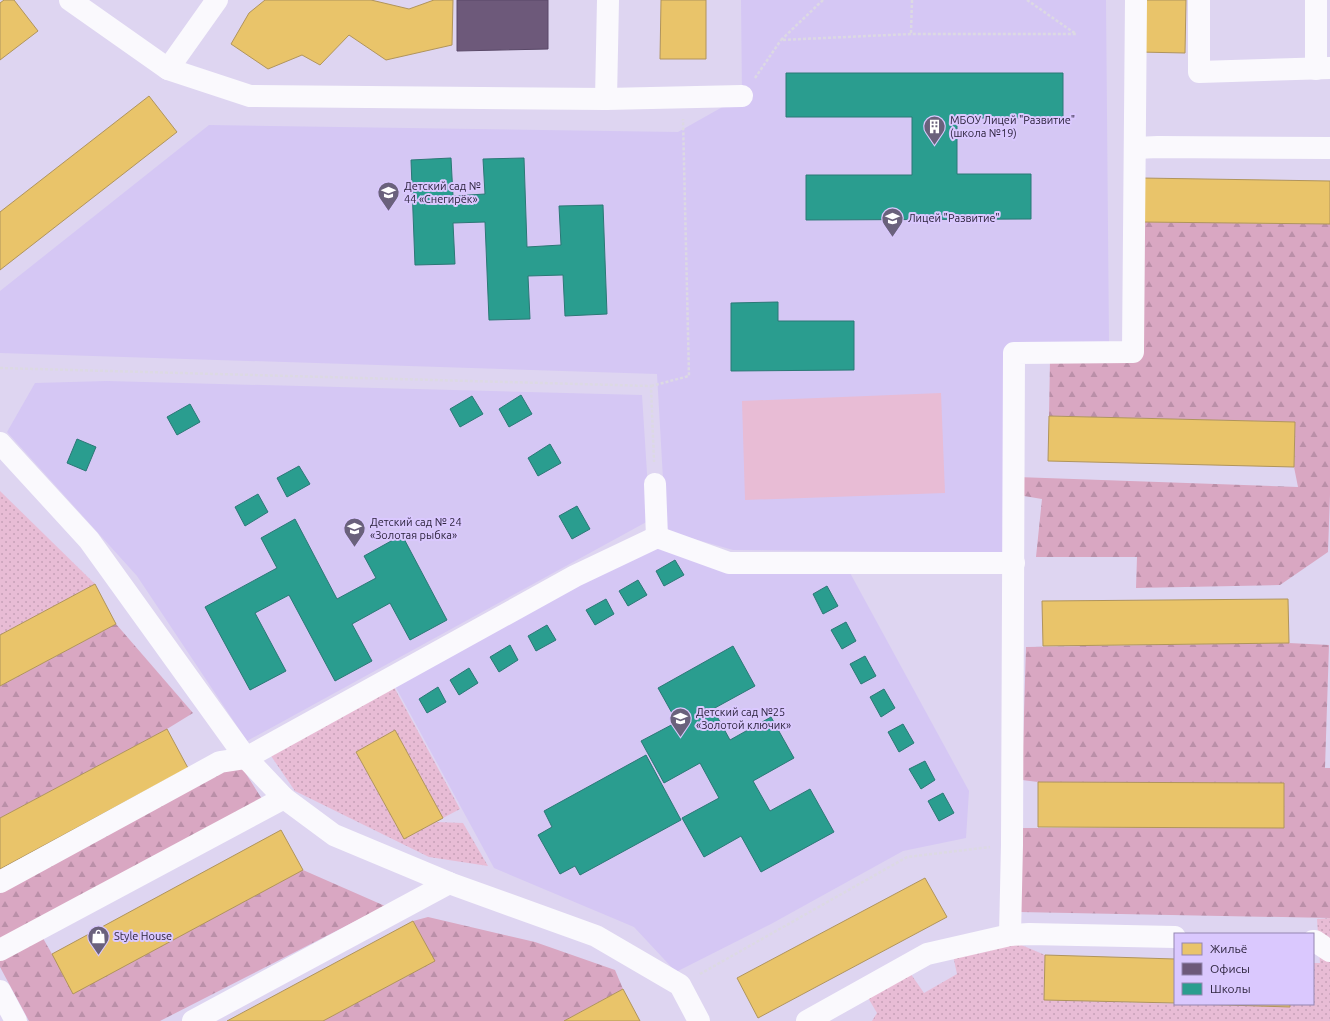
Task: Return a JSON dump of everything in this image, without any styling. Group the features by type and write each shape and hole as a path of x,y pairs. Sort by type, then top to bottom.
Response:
{"street":[{"path":"70,0 168,69 250,96 606,99 742,96"},
{"path":"168,69 217,0"},
{"path":"606,99 608,0"},
{"path":"1010,935 1014,563 1014,353 1133,352 1136,0"},
{"path":"1199,0 1199,72 1323,69 1316,0"},
{"path":"1135,148 1330,148"},
{"path":"0,443 89,540 246,758 284,798 334,835 449,883 596,936 680,985 695,1020"},
{"path":"655,484 657,537"},
{"path":"0,882 220,762 246,758 575,576 657,537 729,563 1014,563"},
{"path":"0,950 284,798"},
{"path":"193,1021 449,883"},
{"path":"807,1021 927,954 1010,935 1028,934 1174,938"},
{"path":"1314,941 1330,951"},
{"path":"0,991 16,1021"}],"path":[{"path":"742,96 781,40 823,0"},
{"path":"911,34 912,0"},
{"path":"781,40 911,34 1077,34 1028,0"},
{"path":"0,368 651,386 689,376 683,97"},
{"path":"651,386 655,484"},
{"path":"680,985 907,857 1012,845"}],"shaded area":[{"path":"741,0 1106,0 1109,343 1009,345 1006,553 733,550 666,531 657,374 0,353 0,291 209,125 678,132 742,96"},
{"name":"Детский сад № 24 «Золотая рыбка»","path":"107,381 642,395 650,520 247,741 137,576 7,432 35,383"},
{"path":"941,393 945,493 745,500 742,401"},
{"path":"0,491 95,584 0,635"},
{"name":"Детский сад №25 «Золотой ключик»","path":"657,543 849,571 969,791 966,838 903,851 771,924 676,972 634,927 494,868 394,684"},
{"path":"394,687 460,809 443,818 395,730 356,752 404,839 436,822 463,823 488,866 429,857 295,791 269,753"},
{"path":"1330,918 1330,1021 872,1021 877,1013 867,996 908,970 924,993 957,974 953,955 1012,941 1045,955 1044,1000 1174,1004 1174,1005 1290,1007 1290,1005 1314,1005 1314,963 1320,963 1317,919"}],"green space":[{"path":"1141,222 1330,224 1330,495 1328,552 1280,585 1136,588 1137,557 1036,557 1042,499 1018,495 1017,477 1298,487 1294,467 1295,422 1049,416 1050,360 1139,358"},
{"path":"116,624 193,713 167,729 0,818 0,686"},
{"path":"1289,643 1329,645 1325,768 1330,768 1330,918 1019,912 1022,828 1284,828 1284,783 1038,782 1022,780 1026,647"},
{"path":"241,766 262,799 36,926 52,954 303,870 385,906 160,1021 29,1021 0,967 0,890 222,768"},
{"path":"428,917 535,942 615,970 623,989 564,1021 323,1021 434,961 413,921"}],"building: Жильё":[{"path":"4,0 14,0 38,31 0,60 0,3"},
{"path":"265,0 371,0 409,9 434,0 453,0 452,45 386,60 349,35 320,65 302,55 268,69 231,44 249,13"},
{"path":"661,0 706,0 706,59 660,59"},
{"path":"1139,0 1186,0 1185,53 1139,52"},
{"path":"149,96 177,132 0,270 0,212"},
{"path":"1141,178 1330,181 1330,224 1141,222"},
{"path":"1049,416 1295,422 1294,467 1048,461"},
{"path":"95,584 116,624 0,686 0,635"},
{"path":"1288,599 1289,643 1043,646 1042,601"},
{"path":"167,729 188,768 0,869 0,818"},
{"path":"395,730 443,818 404,839 356,752"},
{"path":"1038,782 1284,783 1284,828 1038,827"},
{"path":"281,830 303,870 73,994 52,954"},
{"path":"925,878 947,917 758,1018 737,978"},
{"path":"413,921 435,961 323,1021 227,1021"},
{"path":"1045,955 1174,959 1174,1003 1044,1000"},
{"path":"623,989 640,1021 564,1021"},
{"path":"1227,1005 1290,1005 1290,1007"}],"building: Офисы":[{"path":"457,0 548,0 548,49 457,51"}],"building: Школы":[{"name":"МБОУ Лицей \"Развитие\" (школа №19)","path":"786,73 1063,73 1063,118 957,118 957,174 1031,174 1031,219 806,220 806,175 912,175 912,117 786,117"},
{"path":"451,158 453,196 485,194 483,159 524,158 527,247 561,245 559,206 603,205 607,314 565,316 563,275 528,276 530,319 489,320 485,222 453,223 455,264 415,265 411,160"},
{"path":"778,302 778,321 854,321 854,370 731,371 731,303"},
{"path":"521,395 532,414 509,427 499,409"},
{"path":"472,396 483,414 460,427 450,409"},
{"path":"190,404 200,422 177,435 167,417"},
{"path":"77,439 96,447 86,471 67,463"},
{"path":"550,444 561,463 538,476 528,458"},
{"path":"299,466 310,484 287,497 277,478"},
{"path":"258,494 268,512 245,526 235,507"},
{"path":"577,506 590,529 572,539 559,516"},
{"path":"295,519 337,599 376,578 364,556 402,535 447,620 410,640 390,603 352,624 372,661 335,681 289,595 255,613 286,671 250,690 205,607 277,568 261,538"},
{"path":"675,560 684,575 664,586 656,571"},
{"path":"638,580 647,595 628,606 619,591"},
{"path":"827,586 838,606 823,614 813,594"},
{"path":"606,599 614,614 595,625 586,610"},
{"path":"846,622 856,641 842,649 831,630"},
{"path":"547,625 556,640 536,651 528,636"},
{"path":"510,645 518,660 499,672 490,657"},
{"path":"733,646 755,686 713,709 730,740 771,717 794,758 753,781 770,811 810,789 834,832 761,872 741,836 704,857 682,818 719,798 700,763 664,783 641,741 677,722 658,688"},
{"path":"865,656 876,676 861,684 850,664"},
{"path":"469,668 478,683 459,695 450,680"},
{"path":"438,687 446,702 427,713 419,699"},
{"path":"884,689 895,708 881,717 870,697"},
{"path":"903,724 914,743 899,752 888,732"},
{"path":"646,755 681,820 580,875 575,866 560,874 538,835 552,827 544,811"},
{"path":"925,761 935,780 921,789 909,769"},
{"path":"943,793 954,813 939,821 928,801"}],"place":[{"name":"МБОУ Лицей \"Развитие\" (школа №19)","path":"935,146"},
{"name":"Детский сад № 44 «Снегирёк»","path":"389,212"},
{"name":"Лицей \"Развитие\"","path":"893,238"},
{"name":"Детский сад № 24 «Золотая рыбка»","path":"355,548"},
{"name":"Детский сад №25 «Золотой ключик»","path":"681,738"},
{"name":"Style House","path":"99,956"}]}
